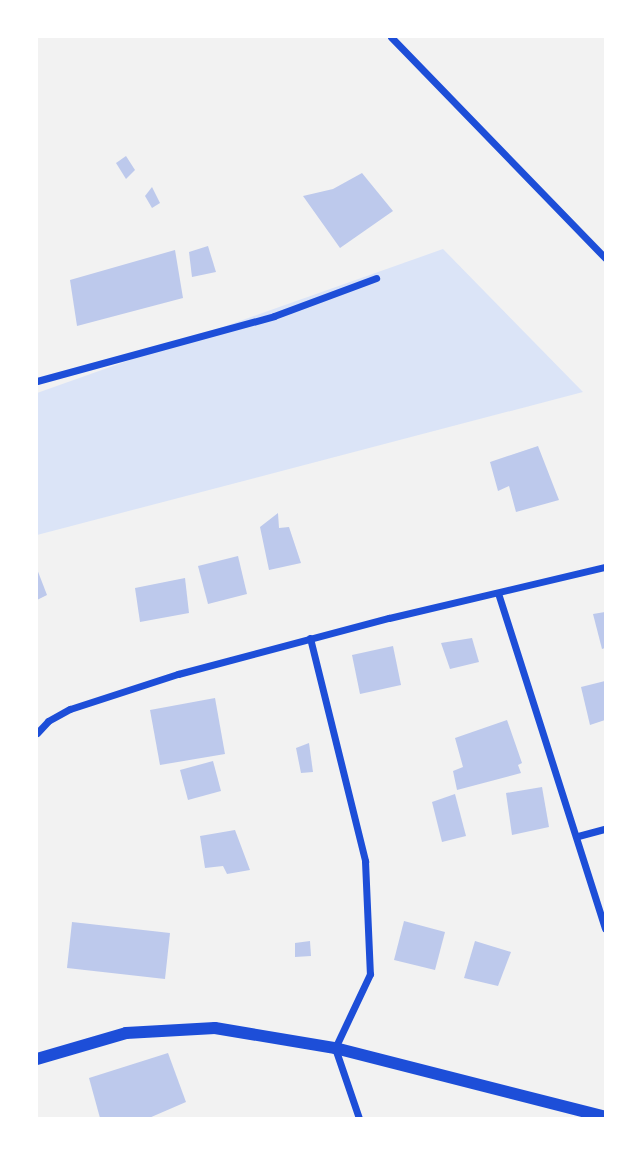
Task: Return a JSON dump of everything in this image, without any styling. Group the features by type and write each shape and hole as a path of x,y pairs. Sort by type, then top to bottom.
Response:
{"street":[{"path":"391,37 605,258"},
{"path":"37,381 274,316 376,278"},
{"path":"37,733 48,721 70,709 178,674 310,638 605,567"},
{"path":"498,593 579,836 605,929"},
{"path":"310,638 365,861 370,974 335,1048 359,1118"},
{"path":"579,836 605,829"},
{"path":"37,1059 126,1032 186,1026 246,1031 335,1048 605,1117"}],"shaded area":[{"path":"443,249 583,392 37,535 37,393"}],"building":[{"path":"126,156 135,170 126,179 116,163"},
{"path":"362,173 393,211 340,248 303,196 333,189"},
{"path":"152,187 160,203 152,208 145,196"},
{"path":"208,246 216,272 192,277 189,252"},
{"path":"175,250 183,298 77,326 70,280"},
{"path":"538,446 559,500 516,512 509,486 498,491 490,462"},
{"path":"278,513 279,528 289,527 301,563 269,570 260,527"},
{"path":"238,556 247,594 208,604 198,566"},
{"path":"37,569 47,595 37,600"},
{"path":"185,578 189,613 140,622 135,588"},
{"path":"605,612 605,648 602,649 593,614"},
{"path":"472,638 479,662 450,669 441,643"},
{"path":"393,646 401,685 360,694 352,655"},
{"path":"605,681 605,720 590,725 581,687"},
{"path":"215,698 225,754 160,765 150,710"},
{"path":"507,720 522,763 518,765 521,773 457,790 453,771 463,767 455,738"},
{"path":"309,743 313,772 301,773 296,748"},
{"path":"213,761 221,791 188,800 180,770"},
{"path":"542,787 549,827 512,835 506,793"},
{"path":"455,794 466,836 442,842 432,802"},
{"path":"235,830 250,870 227,874 223,866 205,868 200,836"},
{"path":"404,921 445,932 435,970 394,960"},
{"path":"72,922 170,933 165,979 67,968"},
{"path":"310,941 311,956 295,957 295,943"},
{"path":"475,941 511,952 498,986 464,978"},
{"path":"168,1053 186,1102 149,1118 100,1118 89,1078"}]}
